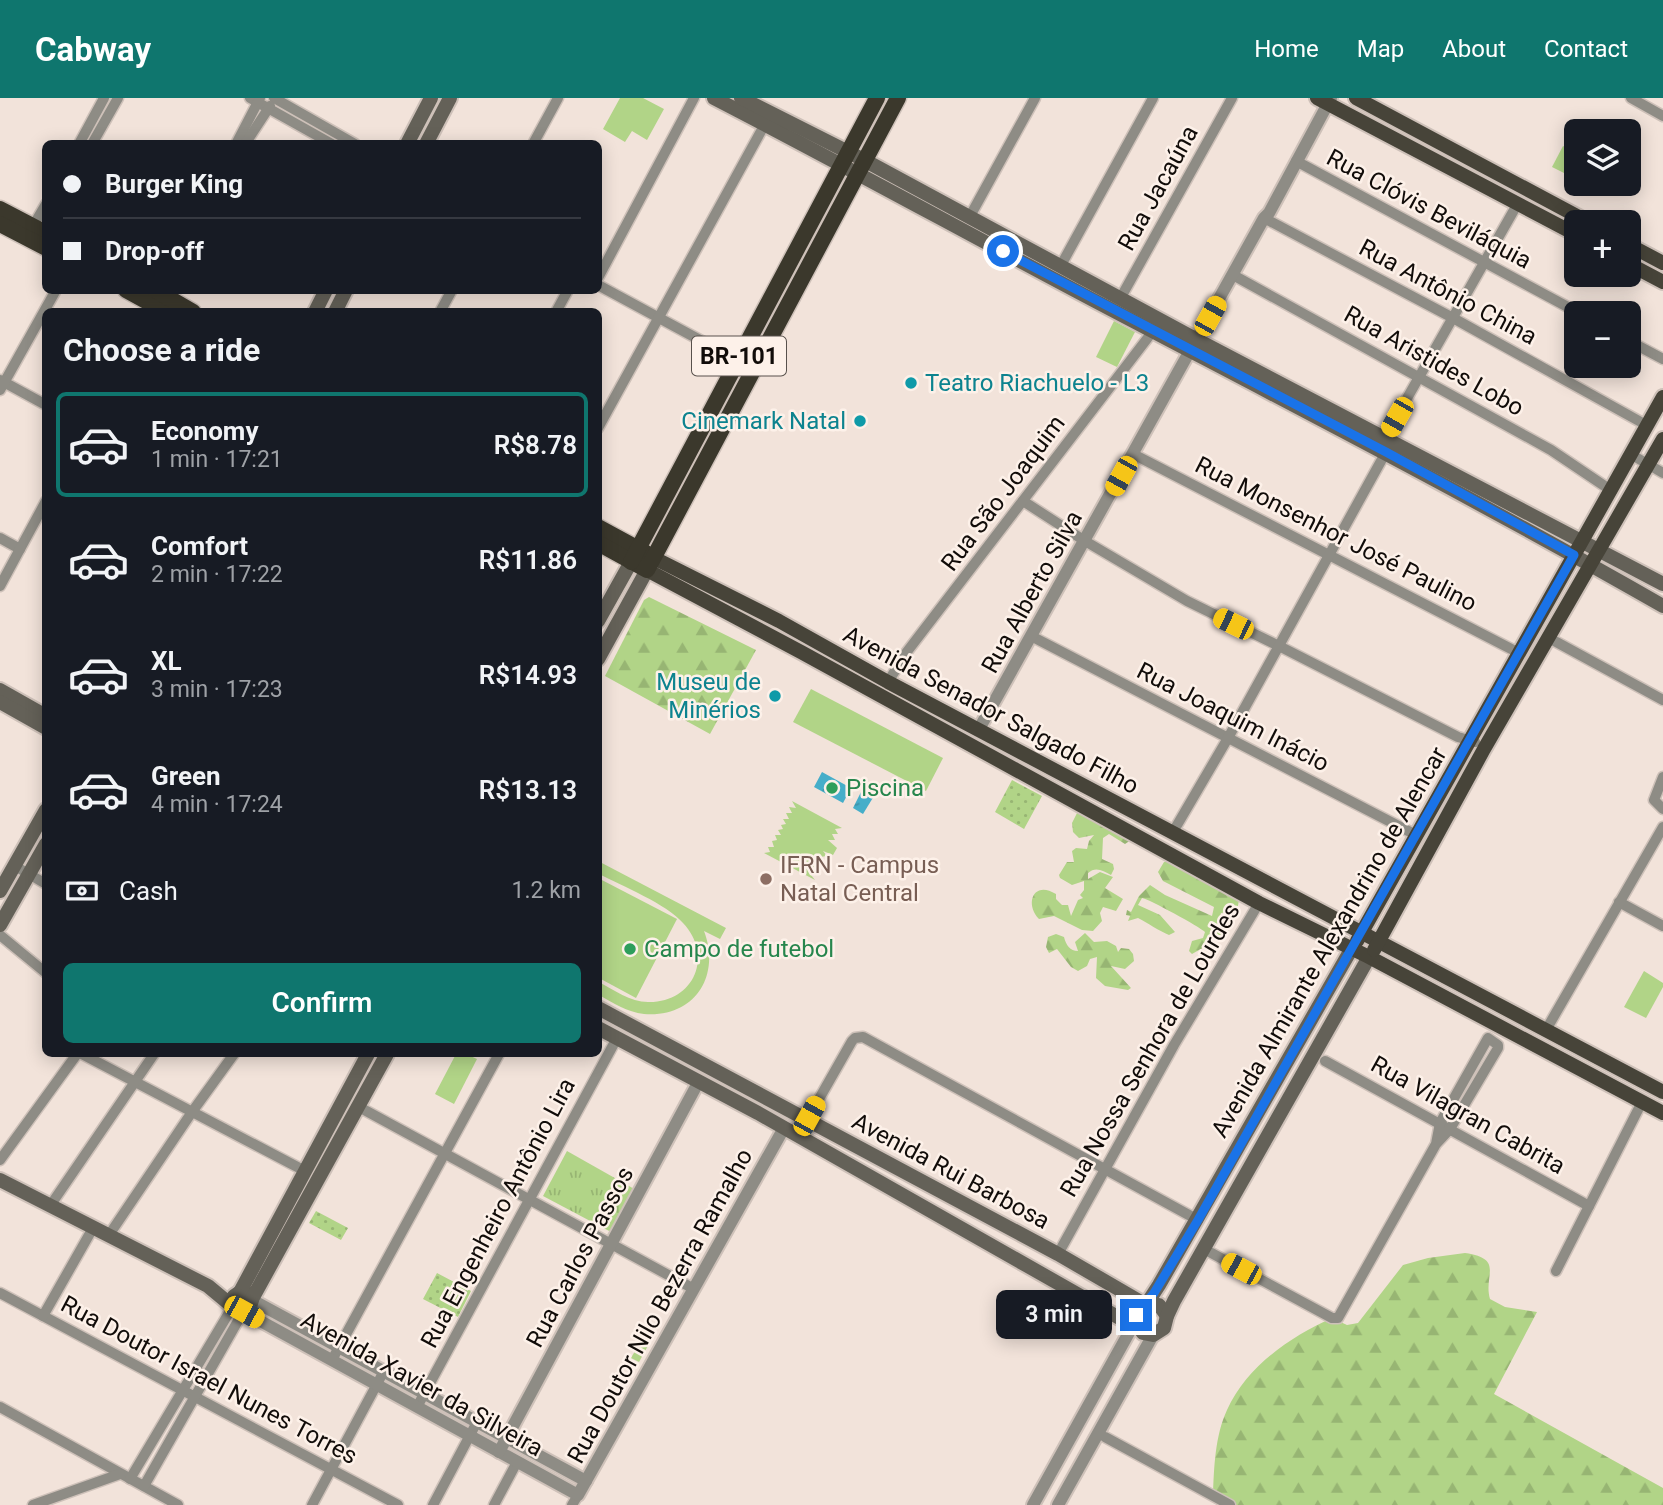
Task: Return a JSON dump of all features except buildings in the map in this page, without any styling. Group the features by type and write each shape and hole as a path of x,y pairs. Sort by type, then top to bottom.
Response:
{"highway":[{"name":"BR-101","path":"634,555 877,98"},
{"name":"BR-101","path":"651,564 898,98"},
{"path":"0,209 42,232"},
{"path":"0,224 42,233"},
{"path":"158,298 183,308"},
{"name":"Avenida Senador Salgado Filho","path":"602,530 634,555"},
{"name":"Avenida Senador Salgado Filho","path":"602,544 651,564"}],"main road":[{"path":"409,140 432,98"},
{"path":"428,140 450,98"},
{"path":"714,98 765,124 846,158"},
{"path":"741,98 1153,331 1193,345"},
{"path":"1356,98 1566,210"},
{"path":"1325,100 1564,228"},
{"path":"861,166 969,218 1120,299 1193,345 1385,444 1582,540 1663,584"},
{"path":"1641,251 1663,263"},
{"path":"1641,270 1663,282"},
{"name":"Avenida Almirante Alexandrino de Alencar","path":"1137,1325 1136,1315 1153,1294 1198,1220 1663,397"},
{"name":"Avenida Almirante Alexandrino de Alencar","path":"1153,1335 1164,1328 1174,1301 1484,749 1663,439"},
{"path":"1385,444 1663,606"},
{"path":"602,614 634,555"},
{"path":"602,652 651,564"},
{"name":"Avenida Senador Salgado Filho","path":"651,564 808,637 888,682 1663,1092"},
{"name":"Avenida Senador Salgado Filho","path":"651,564 801,652 1259,903 1352,948 1663,1113"},
{"path":"801,652 798,643 800,639 808,637"},
{"path":"1508,673 1508,685 1514,689 1521,687"},
{"path":"0,690 42,714"},
{"path":"0,702 42,726"},
{"path":"0,891 42,817"},
{"path":"0,925 42,851"},
{"name":"Avenida Rui Barbosa","path":"602,1010 1132,1296 1153,1294 1167,1316"},
{"path":"602,1029 615,1018"},
{"name":"Avenida Rui Barbosa","path":"602,1030 758,1113 1130,1324 1137,1325 1143,1333 1153,1335"},
{"path":"242,1302 305,1171 366,1057"},
{"path":"242,1302 359,1107 385,1057"},
{"path":"758,1113 768,1100"},
{"name":"Avenida Xavier da Silveira","path":"0,1180 242,1302"},
{"path":"1132,1296 1153,1294 1160,1303 1174,1301"}],"street":[{"path":"81,140 104,98"},
{"path":"94,140 118,98"},
{"path":"248,140 274,98 348,140"},
{"path":"535,140 558,98"},
{"path":"602,270 694,98"},
{"path":"969,218 1035,98"},
{"path":"1060,267 1153,98"},
{"name":"Rua Jacaúna","path":"1120,299 1232,98"},
{"path":"1630,98 1663,116"},
{"path":"238,140 256,100 325,140"},
{"name":"Rua Alberto Silva","path":"979,729 1264,218 1269,214 1325,100"},
{"name":"Rua Alberto Silva","path":"1264,218 1263,210 1325,100"},
{"path":"295,123 301,113"},
{"path":"602,421 765,124"},
{"name":"Rua Clóvis Beviláquia","path":"1296,161 1564,305"},
{"path":"1172,832 1331,554 1420,376 1518,203"},
{"name":"Rua Antônio China","path":"1264,218 1648,425"},
{"name":"Rua Aristides Lobo","path":"1233,275 1551,450 1612,491"},
{"path":"602,287 737,360"},
{"path":"42,314 1,384 42,403"},
{"name":"Rua São Joaquim","path":"888,682 906,653 1153,331"},
{"path":"1641,347 1663,359"},
{"name":"Rua Monsenhor José Paulino","path":"1133,454 1519,653"},
{"path":"1632,455 1663,473"},
{"path":"1023,501 1186,601 1479,744 1484,749"},
{"path":"0,586 42,508"},
{"path":"0,538 20,549"},
{"name":"Rua Joaquim Inácio","path":"1031,636 1416,835"},
{"path":"1549,638 1663,700"},
{"path":"1661,808 1655,803 1655,796 1663,777"},
{"path":"1546,1030 1663,827"},
{"path":"15,866 42,882"},
{"path":"1619,902 1663,926"},
{"name":"Rua Nossa Senhora de Lourdes","path":"1058,1254 1174,1045 1259,903"},
{"path":"0,935 42,970"},
{"path":"807,1120 852,1041 863,1037 1198,1220"},
{"name":"Rua Engenheiro Antônio Lira","path":"417,1407 617,1038"},
{"path":"1204,1249 1332,1318 1341,1316 1436,1144 1450,1129 1498,1048 1499,1045 1488,1038 1440,1123 1436,1144"},
{"path":"0,1160 78,1057"},
{"path":"86,1057 305,1171"},
{"path":"50,1206 152,1057"},
{"path":"108,1235 232,1057"},
{"path":"332,1360 497,1057"},
{"name":"Rua Vilagran Cabrita","path":"1325,1061 1589,1206"},
{"name":"Rua Carlos Passos","path":"499,1452 699,1081"},
{"path":"1556,1271 1642,1102"},
{"path":"359,1107 694,1290"},
{"name":"Rua Doutor Nilo Bezerra Ramalho","path":"575,1500 784,1128"},
{"path":"43,1316 93,1228"},
{"name":"Rua Doutor Israel Nunes Torres","path":"0,1293 398,1505"},
{"path":"33,1505 125,1477 242,1302"},
{"path":"144,1486 195,1397 242,1302"},
{"name":"Avenida Xavier da Silveira","path":"242,1302 339,1347 586,1481"},
{"name":"Avenida Xavier da Silveira","path":"242,1302 332,1360 517,1462 575,1500"},
{"name":"Avenida Almirante Alexandrino de Alencar","path":"1036,1501 1131,1329 1137,1325"},
{"name":"Avenida Almirante Alexandrino de Alencar","path":"1058,1505 1153,1335"},
{"path":"312,1505 384,1371"},
{"path":"0,1407 178,1505"},
{"path":"433,1505 477,1422"},
{"path":"1105,1437 1230,1505"},
{"path":"494,1505 517,1462"},
{"path":"1036,1501 1051,1505"}],"green space":[{"path":"620,98 643,98 664,109 647,140 632,131 625,142 603,129"},
{"path":"1563,146 1564,147 1564,173 1552,167"},
{"path":"1114,321 1135,332 1117,367 1096,357"},
{"path":"649,597 756,650 710,734 605,676 644,600"},
{"path":"811,689 943,758 926,791 793,722"},
{"path":"1012,780 1042,796 1024,829 995,812"},
{"path":"792,801 842,828 835,829 838,834 832,834 835,840 828,840 837,848 833,855 823,851 827,856 820,857 824,862 817,864 821,868 815,869 818,873 811,875 815,880 764,853 770,852 768,847 774,847 772,841 777,840 775,835 781,835 778,830 783,829 781,825 786,824 783,819 789,819 786,813 792,813 789,807 796,808"},
{"path":"1078,811 1131,840 1125,844 1109,834 1103,838 1102,859 1113,864 1114,869 1111,875 1097,870 1088,873 1088,879 1100,872 1113,877 1105,888 1123,899 1116,911 1103,907 1100,913 1102,921 1093,931 1082,930 1054,916 1039,919 1032,906 1037,892 1048,890 1056,894 1056,899 1062,905 1068,905 1071,916 1078,900 1083,898 1080,895 1084,890 1084,881 1072,885 1059,875 1067,862 1074,862 1072,851 1076,848 1087,849 1094,835 1079,838 1073,832 1072,823"},
{"path":"1164,862 1171,862 1232,891 1239,900 1237,911 1221,913 1219,920 1229,930 1212,937 1213,948 1206,946 1192,954 1189,951 1192,941 1203,938 1205,932 1142,898 1138,905 1160,915 1175,932 1169,935 1138,918 1128,921 1130,916 1126,915 1127,910 1131,912 1139,896 1150,885 1165,895 1212,916 1214,907 1163,881 1158,872"},
{"path":"602,863 726,928 720,939 704,931 709,964 700,991 677,1009 644,1014 620,1007 602,997 602,984 635,1000 664,1000 677,995 687,986 698,963 697,949 683,923 655,902 602,876"},
{"name":"Campo de futebol","path":"602,880 677,919 636,998 602,980"},
{"path":"1085,933 1094,942 1107,941 1116,946 1118,952 1121,948 1129,949 1134,961 1125,969 1111,966 1131,988 1128,990 1105,986 1096,978 1097,957 1090,959 1087,966 1078,971 1071,967 1057,949 1049,953 1046,947 1048,937 1056,934 1064,937 1071,949 1078,951 1075,942"},
{"path":"1644,971 1663,983 1646,1018 1624,1007"},
{"path":"454,1057 477,1059 454,1104 435,1094"},
{"path":"567,1151 636,1190 611,1232 543,1196"},
{"path":"316,1211 348,1228 341,1240 309,1223"},
{"path":"1465,1253 1485,1259 1489,1264 1490,1299 1505,1307 1537,1312 1494,1394 1663,1488 1663,1505 1230,1505 1213,1496 1216,1452 1223,1420 1236,1394 1258,1367 1301,1334 1332,1318 1347,1325 1358,1323 1403,1265 1428,1258"},
{"path":"437,1273 471,1291 458,1317 423,1299"},
{"path":"643,1337 650,1342 639,1362 631,1358"}],"water":[{"name":"Piscina","path":"822,772 851,788 843,803 814,787"},
{"name":"Piscina","path":"862,790 874,796 863,814 853,808"}],"place":[{"name":"Teatro Riachuelo - L3","path":"911,383"},
{"name":"Cinemark Natal","path":"860,421"},
{"name":"Museu de Minérios","path":"775,696"},
{"name":"Piscina","path":"832,788"},
{"name":"IFRN - Campus Natal Central","path":"766,879"},
{"name":"Campo de futebol","path":"630,949"}],"route":[{"path":"1003,251 1386,452 1574,555 1198,1220 1154,1293 1136,1315"}]}
